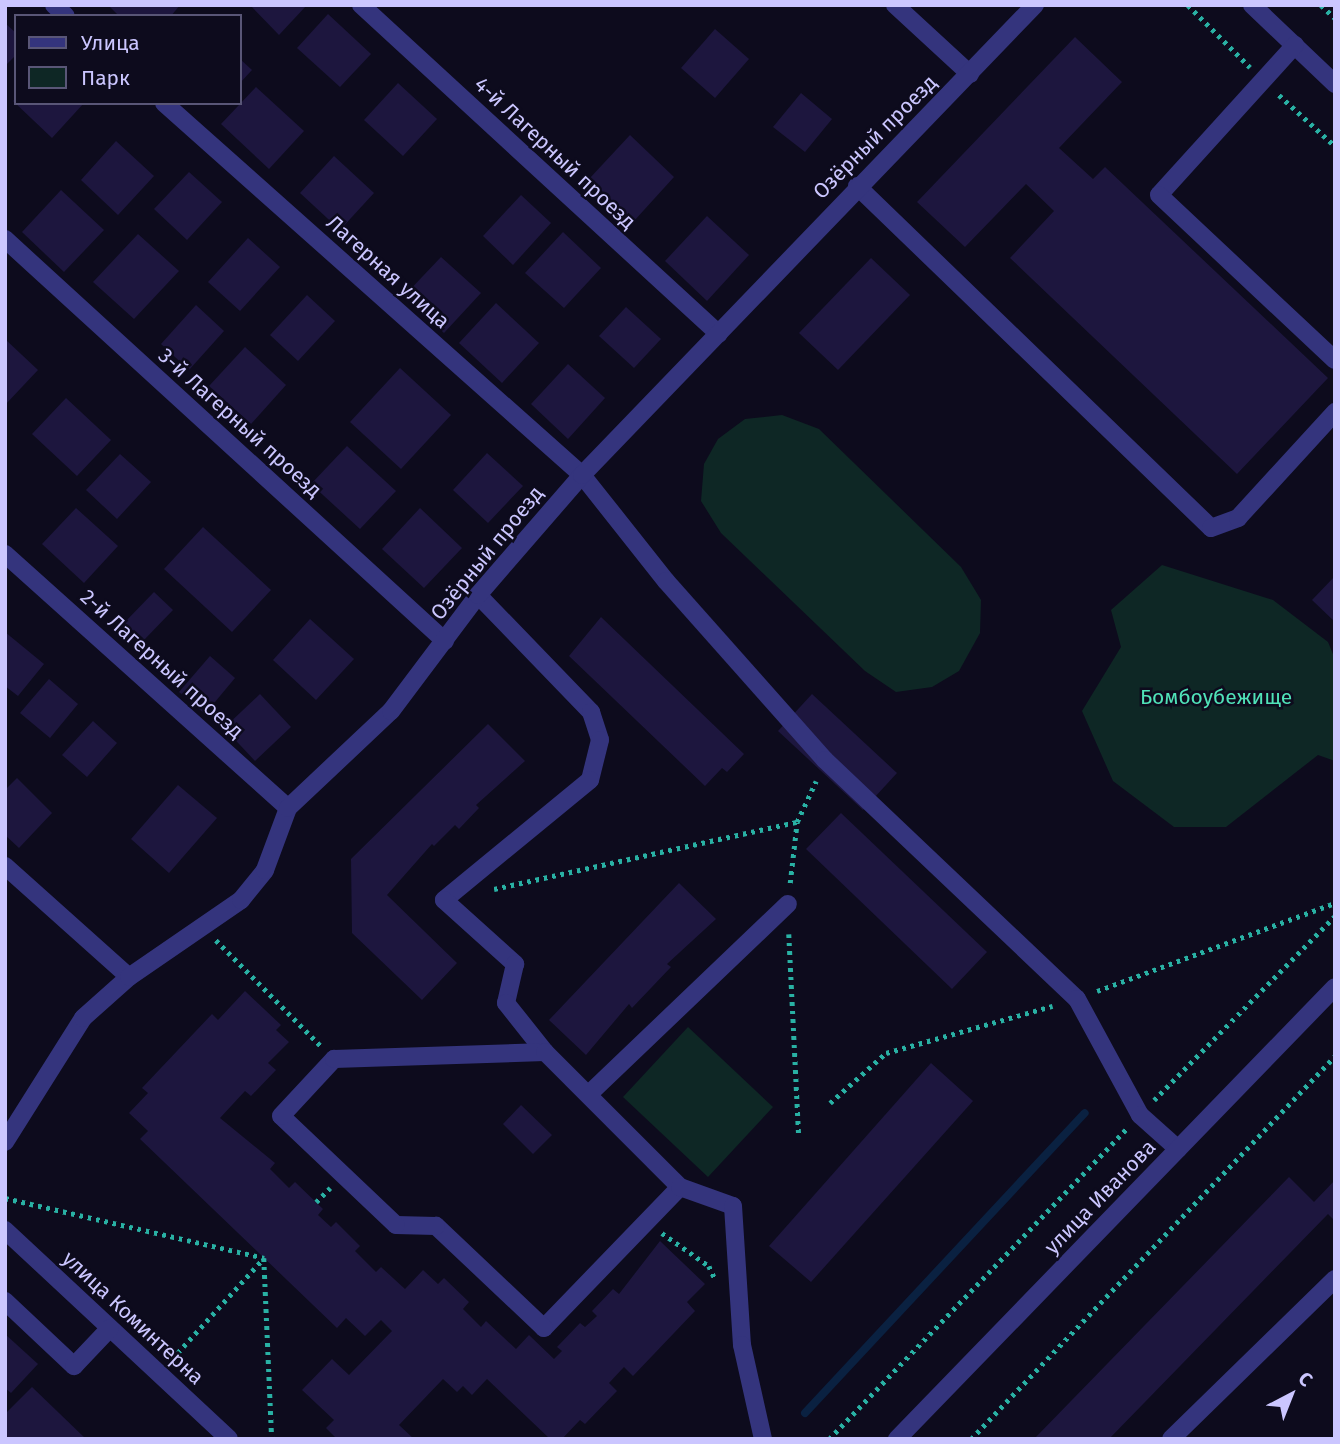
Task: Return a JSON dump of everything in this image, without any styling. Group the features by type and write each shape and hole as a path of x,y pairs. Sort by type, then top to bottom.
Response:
{"street":[{"name":"4-й Лагерный проезд","path":"361,5 719,334"},
{"path":"895,5 970,74"},
{"name":"Озёрный проезд","path":"5,1142 83,1018 129,977 241,900 265,870 288,808 391,711 478,595 582,475 857,186 1035,5"},
{"path":"1252,5 1335,84"},
{"path":"1294,45 1159,195 1335,360"},
{"name":"Лагерная улица","path":"166,105 582,475 666,581 825,761 1077,999 1140,1115 1178,1149"},
{"path":"857,186 1211,528 1238,518 1335,412"},
{"name":"3-й Лагерный проезд","path":"5,239 445,641"},
{"name":"2-й Лагерный проезд","path":"5,554 288,808"},
{"path":"478,595 591,712 600,740 590,780 444,900 515,964 506,1003 545,1052 680,1187 733,1206 742,1345 763,1439"},
{"path":"5,866 129,977"},
{"path":"589,1094 788,904"},
{"name":"улица Иванова","path":"898,1439 1335,987"},
{"path":"545,1052 334,1059 281,1116 396,1225 436,1226 544,1328 680,1187"},
{"name":"улица Коминтерна","path":"5,1230 229,1439"},
{"path":"1171,1439 1335,1279"},
{"path":"5,1301 74,1366 110,1328"}],"path":[{"path":"1321,5 1335,18"},
{"path":"799,1136 788,904 797,822 825,761"},
{"path":"485,891 797,822"},
{"path":"829,1439 1335,916"},
{"path":"203,927 334,1059"},
{"path":"971,1439 1335,1056"},
{"path":"5,1198 264,1258"},
{"path":"158,1374 264,1258"},
{"path":"264,1258 272,1439"}],"green space":[{"path":"782,415 819,429 961,567 981,600 980,633 959,671 932,687 896,692 865,671 721,533 701,501 704,464 718,439 745,419"},
{"name":"Бомбоубежище","path":"1162,565 1273,600 1328,642 1335,659 1335,761 1318,755 1226,827 1174,827 1113,781 1082,711 1121,647 1111,610"},
{"path":"688,1027 773,1107 708,1177 623,1097"}],"building":[{"path":"108,5 180,5 173,14 117,14"},
{"path":"250,5 307,5 279,35"},
{"path":"328,14 371,54 340,87 297,48"},
{"path":"5,23 14,31 14,57 5,66"},
{"path":"715,29 749,59 715,98 681,68"},
{"path":"1075,37 1122,82 1059,148 1093,179 1105,167 1328,378 1237,474 1010,258 1054,211 1026,184 965,247 917,202"},
{"path":"242,61 252,70 242,81"},
{"path":"398,83 437,119 403,156 364,120"},
{"path":"256,87 304,131 269,169 221,124 242,105"},
{"path":"801,93 832,119 805,152 773,127"},
{"path":"17,105 82,105 52,138"},
{"path":"630,135 674,177 634,221 589,179"},
{"path":"116,141 154,176 118,215 81,180"},
{"path":"334,156 374,193 340,230 300,193"},
{"path":"189,172 222,202 187,240 154,209"},
{"path":"61,190 104,230 64,272 22,232"},
{"path":"521,195 551,223 513,265 483,236"},
{"path":"707,216 749,255 707,301 665,261"},
{"path":"563,232 601,268 564,308 525,273"},
{"path":"138,234 179,271 134,319 93,282"},
{"path":"248,238 280,267 240,311 208,282"},
{"path":"441,257 481,293 444,333 404,296"},
{"path":"871,258 910,295 838,370 799,333"},
{"path":"307,295 335,321 298,361 270,335"},
{"path":"496,303 539,343 502,383 459,343"},
{"path":"196,305 224,331 189,370 161,344"},
{"path":"626,307 661,339 634,368 599,336"},
{"path":"5,339 38,370 5,405"},
{"path":"245,347 286,385 251,424 209,386"},
{"path":"568,364 605,398 568,439 531,404"},
{"path":"400,368 451,415 401,469 350,422"},
{"path":"66,398 111,440 77,476 32,434"},
{"path":"347,446 396,491 360,529 311,484"},
{"path":"487,453 523,486 488,523 453,490"},
{"path":"120,454 151,482 117,519 86,490"},
{"path":"76,508 118,546 84,583 42,544"},
{"path":"420,508 462,548 424,588 382,549"},
{"path":"203,527 271,590 232,632 164,569"},
{"path":"1335,576 1335,622 1312,600"},
{"path":"154,592 173,610 144,640 124,623"},
{"path":"601,617 744,754 727,772 722,768 705,786 569,656"},
{"path":"310,619 354,659 316,700 273,660"},
{"path":"5,632 44,664 18,696 5,686"},
{"path":"210,656 235,678 205,714 179,692"},
{"path":"49,679 78,704 50,738 20,713"},
{"path":"260,694 291,727 255,761 224,728"},
{"path":"812,694 897,773 863,810 778,731"},
{"path":"93,721 117,743 87,777 62,755"},
{"path":"488,724 525,761 476,805 479,808 459,829 455,825 434,846 432,844 387,895 457,963 422,1000 352,933 351,859"},
{"path":"17,778 52,813 19,848 5,835 5,790"},
{"path":"178,785 217,818 169,873 131,839"},
{"path":"841,813 987,952 952,989 806,849"},
{"path":"679,883 716,919 667,964 671,967 632,1008 629,1004 586,1055 549,1020"},
{"path":"245,991 281,1025 276,1030 289,1042 268,1063 276,1070 251,1096 245,1091 220,1118 275,1163 270,1169 289,1188 295,1182 323,1209 318,1215 331,1227 336,1222 360,1246 355,1251 376,1272 381,1267 405,1289 423,1270 438,1284 444,1278 469,1302 463,1309 481,1327 486,1321 516,1349 529,1335 554,1359 562,1351 557,1347 580,1323 585,1327 597,1316 592,1311 613,1289 619,1294 660,1241 705,1284 687,1302 695,1311 633,1376 624,1367 609,1383 617,1391 585,1424 580,1420 562,1439 550,1439 487,1379 472,1395 463,1386 457,1392 443,1379 399,1425 414,1439 337,1439 326,1428 334,1420 302,1390 332,1359 349,1375 392,1331 381,1320 365,1336 346,1318 337,1328 140,1139 148,1131 129,1113 148,1093 142,1088 212,1014 218,1020"},
{"path":"931,1063 973,1101 811,1282 769,1246"},
{"path":"521,1105 552,1135 533,1154 503,1124"},
{"path":"1289,1177 1314,1202 1335,1180 1335,1221 1328,1214 1109,1439 1034,1439"},
{"path":"5,1334 38,1364 11,1393 5,1388"},
{"path":"32,1387 86,1439 5,1439 5,1414"}],"waterway":[{"path":"805,1413 1085,1113"}]}
